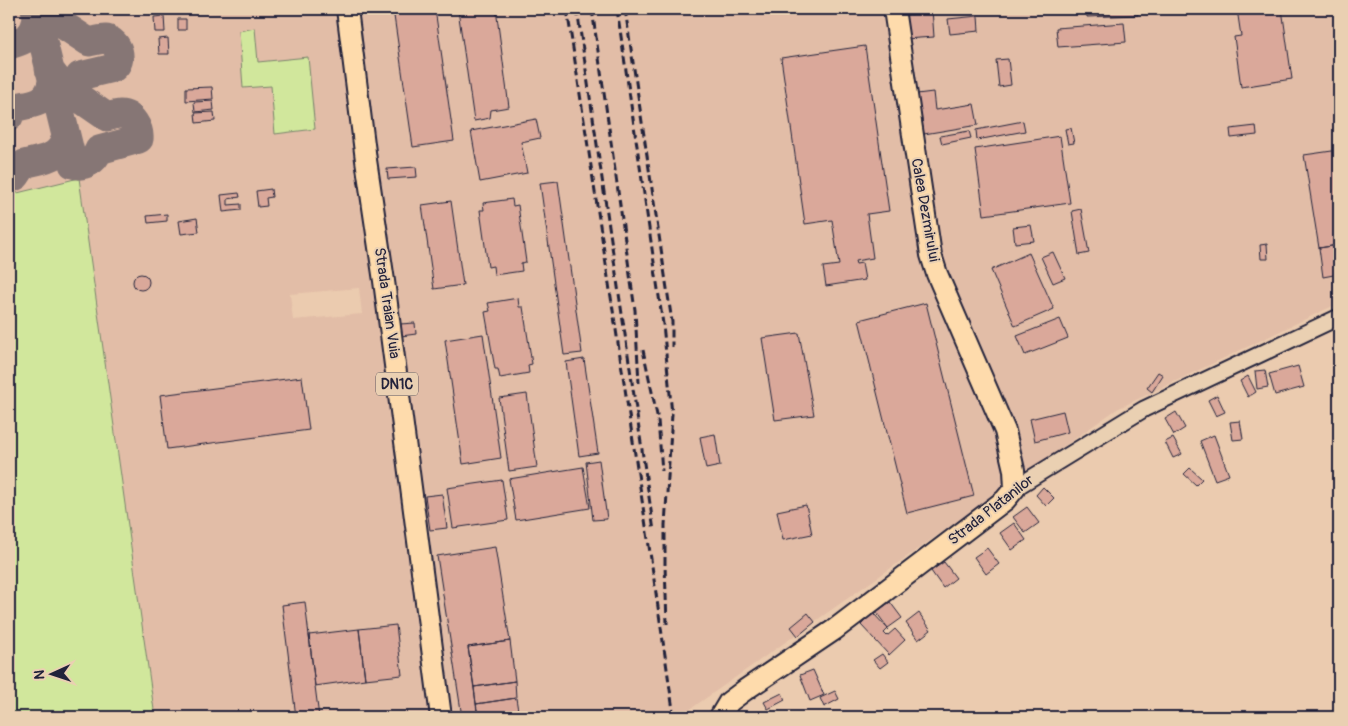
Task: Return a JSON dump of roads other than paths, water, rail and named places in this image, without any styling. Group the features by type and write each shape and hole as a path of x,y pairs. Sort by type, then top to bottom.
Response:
{"main road":[{"name":"Strada Traian Vuia","path":"347,9 366,160 388,305 417,544 441,717"},
{"name":"Calea Dezmirului","path":"894,9 932,255 937,274 1005,431 1014,470 1015,488"},
{"name":"Strada Platanilor","path":"720,716 729,702 834,630 1005,500 1015,488"}],"street":[{"name":"Strada Platanilor","path":"1015,488 1144,409 1339,317"}],"railway":[{"path":"567,9 674,717"},
{"path":"577,9 654,531"},
{"path":"592,9 635,310 639,383"},
{"path":"617,9 663,324 672,414 665,525 667,624"},
{"path":"625,9 672,322 672,347"},
{"path":"643,350 658,420 662,471"}]}
